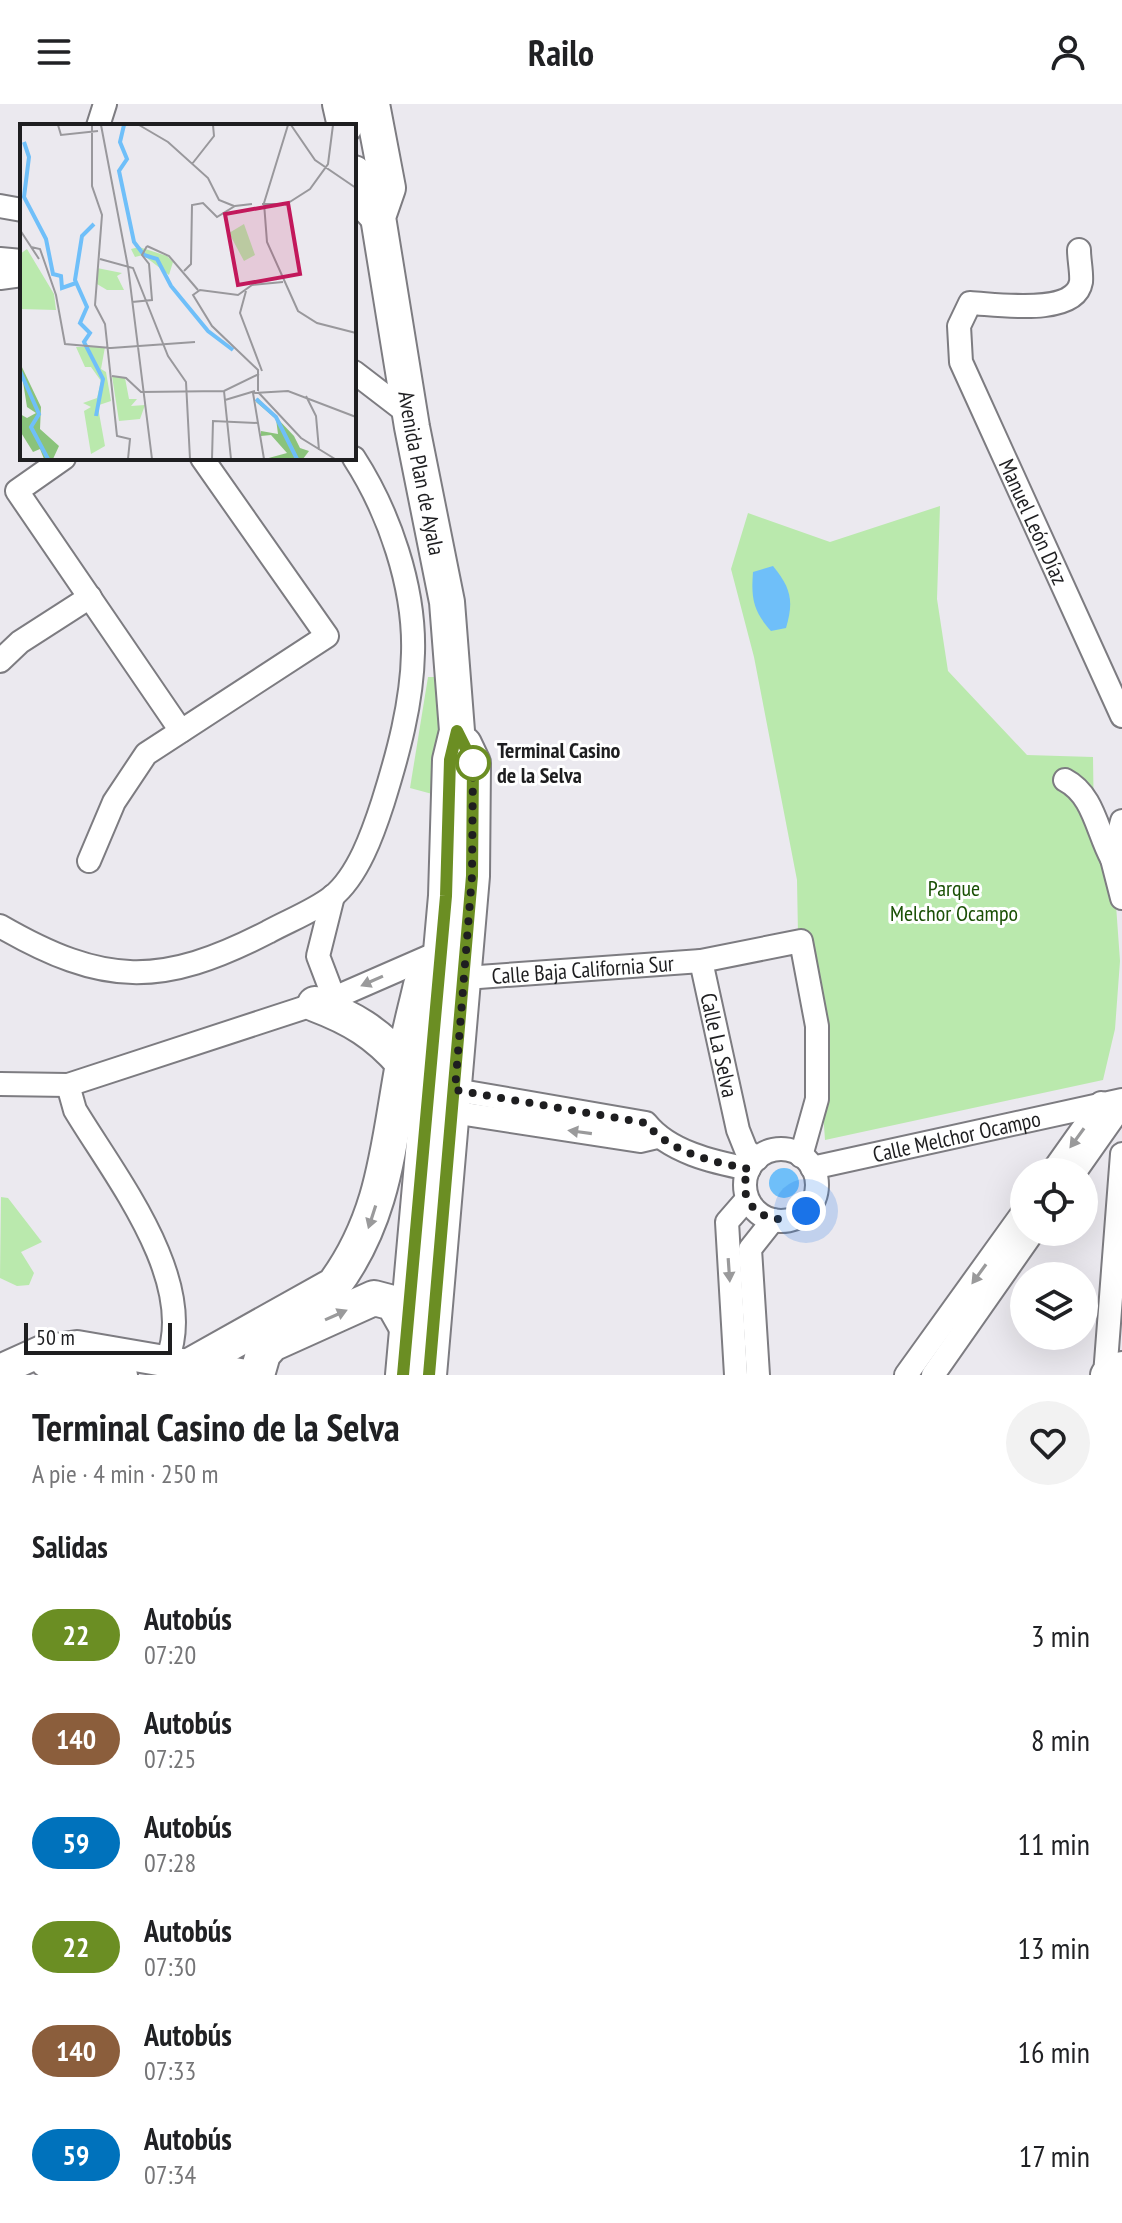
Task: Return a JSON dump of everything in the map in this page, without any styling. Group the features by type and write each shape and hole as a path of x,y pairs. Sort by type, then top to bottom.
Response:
{"main road":[{"path":"340,104 345,124"},
{"name":"Avenida Plan de Ayala","path":"372,104 388,188 378,217 410,415 447,602 457,731 450,760 445,1106 429,1375"},
{"path":"381,145 392,104"},
{"name":"Avenida Plan de Ayala","path":"356,184 358,195 378,217"},
{"name":"Avenida Plan de Ayala","path":"403,1375 416,1222 445,1106 465,978 473,763 457,731"},
{"path":"179,1363 334,1285 367,1232 387,1164 403,1063 446,896"},
{"path":"324,1001 377,1035 403,1063"},
{"path":"387,1164 445,1106"},
{"path":"387,1164 416,1222"},
{"path":"257,1375 263,1354 272,1344 374,1298 393,1303 406,1326"}],"street":[{"path":"99,124 105,104"},
{"path":"0,206 20,210"},
{"name":"Manuel León Díaz","path":"1079,250 1081,284 1072,299 1054,305 970,303 959,326 961,362 1122,716"},
{"path":"0,259 20,261"},
{"path":"0,278 20,275"},
{"path":"356,374 410,415"},
{"path":"61,460 17,491 181,731"},
{"path":"89,861 114,802 146,754 327,636 203,460"},
{"path":"324,1001 318,956 333,896 361,856 378,818 403,728 413,652 408,603 394,545 375,490 355,460"},
{"path":"0,661 20,642 90,597"},
{"path":"1065,780 1078,787 1090,805 1112,859 1122,898"},
{"path":"1112,859 1122,821"},
{"path":"0,926 39,949 81,964 128,973 174,971 226,954 333,896"},
{"name":"Calle Baja California Sur","path":"465,978 701,961 801,941 817,1026 817,1099 807,1162"},
{"path":"0,1084 68,1085 324,1001 428,957"},
{"name":"Calle La Selva","path":"701,961 738,1130 746,1150 760,1159"},
{"path":"68,1085 75,1110 154,1243 169,1284 179,1363"},
{"path":"1083,1158 1115,1103"},
{"name":"Calle Melchor Ocampo","path":"807,1162 1115,1103"},
{"name":"Calle Melchor Ocampo","path":"1065,1158 1115,1103"},
{"path":"445,1106 640,1141 657,1137 713,1162 760,1159 807,1162 817,1191 813,1202 796,1218 773,1220 762,1216 747,1199 745,1181 760,1159"},
{"path":"1106,1375 1122,1154"},
{"path":"736,1375 727,1222 747,1199"},
{"path":"758,1375 750,1249 773,1220"},
{"path":"906,1375 1010,1230"},
{"path":"933,1375 1023,1246"},
{"path":"4,1361 77,1346 246,1375"},
{"path":"4,1361 65,1364 122,1375"},
{"path":"1106,1375 1122,1367"}],"green space":[{"name":"Parque Melchor Ocampo","path":"940,506 937,599 948,671 1027,755 1093,757 1094,827 1115,891 1120,961 1115,1029 1103,1080 825,1140 821,1083 798,935 797,880 754,657 731,569 748,513 830,542"},
{"path":"428,677 442,677 447,798 410,788"},
{"path":"1,1197 8,1198 42,1242 21,1252 34,1273 29,1285 17,1286 0,1278"}],"water":[{"path":"773,566 787,588 790,610 786,628 771,631 757,610 752,581 753,572"},
{"path":"784,1168 790,1169 798,1177 798,1189 790,1197 784,1198 778,1197 770,1189 769,1183 770,1177 778,1169"}],"bus line":[{"name":"22","path":"403,1375 446,896 450,760 457,731 473,763 472,876 429,1375"}],"place":[{"name":"Terminal Casino de la Selva","path":"473,763"}],"route":[{"path":"473,763 472,876 455,1090 646,1123 657,1137 713,1162 749,1169 744,1190 753,1209 762,1216 784,1221 806,1211"}]}
